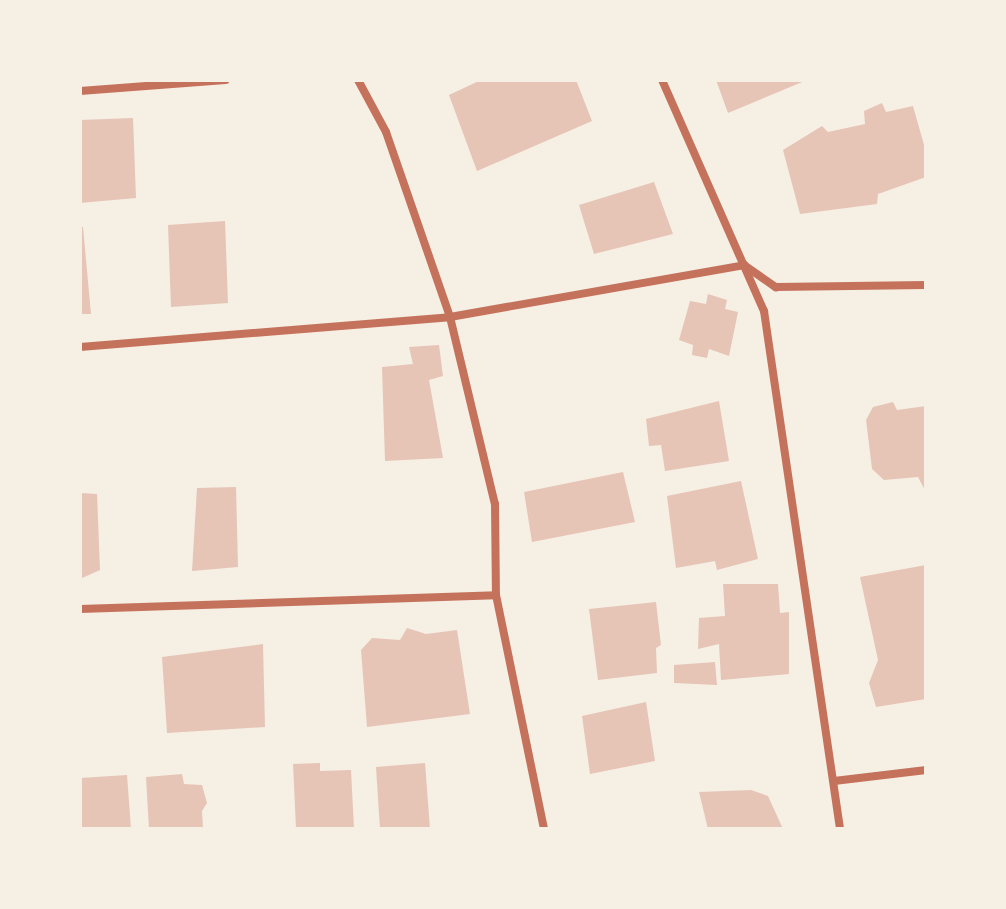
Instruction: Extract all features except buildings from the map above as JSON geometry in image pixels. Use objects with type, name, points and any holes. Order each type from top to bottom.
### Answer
[{"type":"street","points":[[80,91],[226,80]]},
{"type":"street","points":[[358,80],[386,132],[450,317],[495,504],[496,595],[544,829]]},
{"type":"street","points":[[662,80],[764,311],[840,829]]},
{"type":"street","points":[[80,347],[450,317],[744,265],[776,287],[926,285]]},
{"type":"street","points":[[80,609],[496,595]]},
{"type":"street","points":[[834,781],[926,770]]}]
